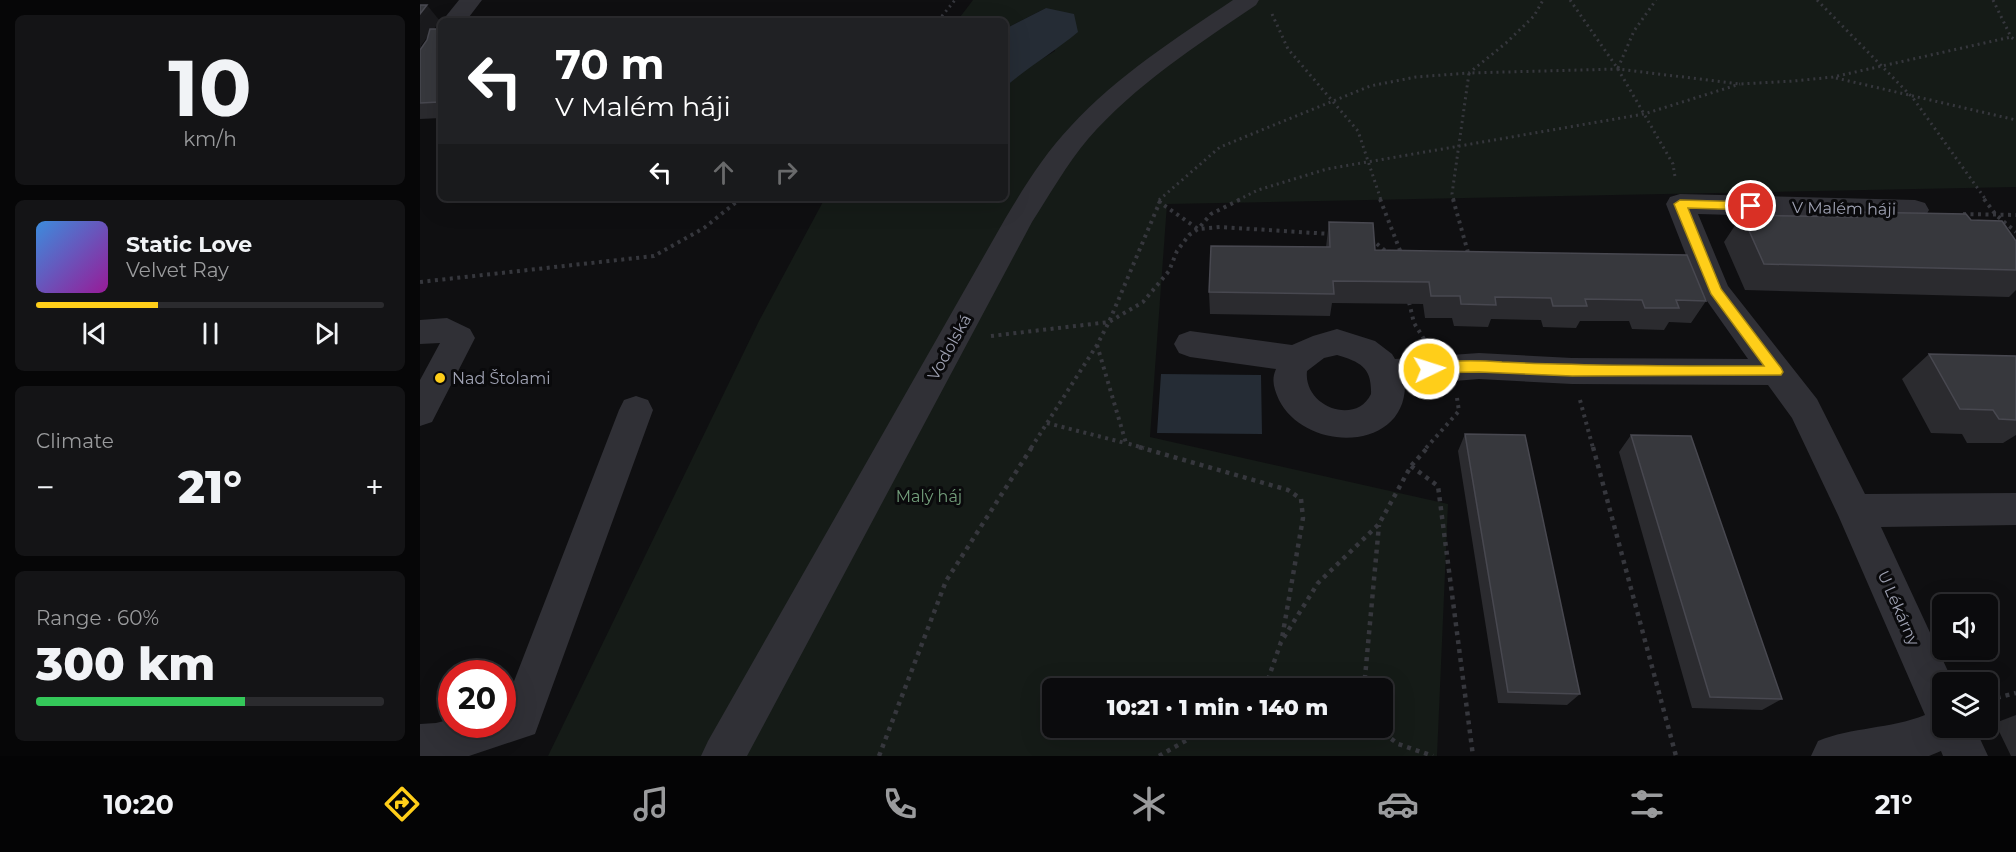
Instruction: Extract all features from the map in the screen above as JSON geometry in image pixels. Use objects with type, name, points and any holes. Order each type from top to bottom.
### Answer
[{"type":"street","points":[[456,18],[471,0]]},
{"type":"street","name":"Vodolská","points":[[723,756],[1019,219],[1054,165],[1081,131],[1139,79],[1192,37],[1258,5]]},
{"type":"street","points":[[1680,204],[1715,291],[1805,409],[1856,511],[2016,509]]},
{"type":"street","name":"V Malém háji","points":[[1680,204],[1915,210]]},
{"type":"street","points":[[420,332],[447,330],[459,338],[420,412]]},
{"type":"street","points":[[1337,342],[1368,351],[1380,361],[1388,373],[1390,387],[1388,400],[1379,411],[1366,420],[1351,424],[1334,423],[1318,418],[1304,409],[1294,398],[1290,378],[1297,359],[1308,350],[1322,344],[1337,342]]},
{"type":"street","points":[[1190,344],[1297,359]]},
{"type":"street","points":[[1388,373],[1450,367],[1572,371],[1776,372]]},
{"type":"street","points":[[516,720],[520,719],[636,410]]},
{"type":"street","name":"U Lékárny","points":[[1856,511],[1932,683]]},
{"type":"street","points":[[1833,756],[1911,742],[1932,733]]},
{"type":"street","points":[[420,746],[436,745],[458,738]]},
{"type":"street","points":[[1957,738],[1965,756]]},
{"type":"path","points":[[940,18],[955,0]]},
{"type":"path","points":[[1460,260],[1470,260],[1452,194],[1469,73],[1506,43],[1534,16],[1543,0]]},
{"type":"path","points":[[1570,0],[1618,69],[1673,164],[1680,204]]},
{"type":"path","points":[[1618,69],[1634,30],[1656,0]]},
{"type":"path","points":[[1817,0],[1883,65],[1912,98],[1996,215],[2016,232]]},
{"type":"path","points":[[1994,0],[2011,37],[2016,41]]},
{"type":"path","points":[[1258,5],[1276,19],[1281,38],[1288,49],[1358,131],[1386,217],[1404,260]]},
{"type":"path","points":[[879,756],[946,581],[1097,345],[1109,322],[1158,201],[1220,147],[1370,86],[1416,77],[1469,73],[1618,69],[1740,84],[1833,77],[2011,37]]},
{"type":"path","points":[[1833,77],[1912,98],[1965,107],[2016,120]]},
{"type":"path","points":[[952,340],[1109,322],[1143,302],[1169,271],[1177,251],[1189,235],[1198,229],[1211,214],[1258,190],[1327,169],[1367,161],[1644,114],[1740,84]]},
{"type":"path","points":[[420,282],[654,256],[704,228],[737,201]]},
{"type":"path","points":[[1158,201],[1198,229],[1220,227],[1334,234]]},
{"type":"path","points":[[1966,214],[2016,216]]},
{"type":"path","points":[[1364,237],[1372,240],[1393,257]]},
{"type":"path","points":[[1281,642],[1318,583],[1379,524],[1411,466],[1460,411],[1450,367],[1426,342],[1414,323],[1407,293]]},
{"type":"path","points":[[1097,345],[1126,443]]},
{"type":"path","points":[[1572,371],[1676,756]]},
{"type":"path","points":[[1047,423],[1126,443],[1287,490],[1301,499],[1303,519],[1281,642],[1268,678]]},
{"type":"path","points":[[1411,466],[1438,486],[1473,756]]},
{"type":"path","points":[[1365,678],[1379,524]]},
{"type":"path","points":[[1998,698],[2016,693]]},
{"type":"path","points":[[1159,756],[1190,738]]},
{"type":"path","points":[[1390,738],[1398,744],[1433,756]]},
{"type":"green space","name":"Malý háj","points":[[973,0],[2016,0],[2016,187],[1167,204],[1150,437],[1448,504],[1437,756],[548,756],[759,321],[823,201],[1008,201],[1008,84],[1025,69],[1055,51],[1046,8],[1008,27],[1008,18],[959,18]]},
{"type":"shaded area","points":[[1046,8],[1074,14],[1078,32],[1008,85],[1008,27]]},
{"type":"shaded area","points":[[1161,374],[1261,375],[1262,434],[1157,433]]},
{"type":"building","points":[[420,5],[427,5],[420,14]]},
{"type":"building","points":[[430,29],[438,29],[438,102],[420,103],[420,50],[427,40]]},
{"type":"building","points":[[1854,212],[1966,214],[1971,220],[2002,221],[2016,241],[2016,270],[1764,264],[1742,215],[1857,217]]},
{"type":"building","points":[[1329,222],[1373,223],[1375,250],[1687,255],[1706,301],[1676,300],[1679,308],[1645,308],[1642,300],[1585,299],[1587,306],[1553,306],[1551,298],[1495,297],[1496,305],[1461,304],[1460,296],[1431,296],[1429,282],[1333,281],[1334,294],[1209,292],[1211,246],[1330,247]]},
{"type":"building","points":[[1929,354],[2016,356],[2016,420],[1999,419],[1993,410],[1960,409]]},
{"type":"building","points":[[1465,434],[1525,435],[1580,694],[1508,692]]},
{"type":"building","points":[[1631,435],[1691,436],[1782,699],[1710,697]]},
{"type":"place","name":"Nad Štolami","points":[[440,378]]},
{"type":"route","points":[[1429,369],[1479,366],[1572,371],[1776,372],[1715,291],[1680,204],[1751,206]]}]
